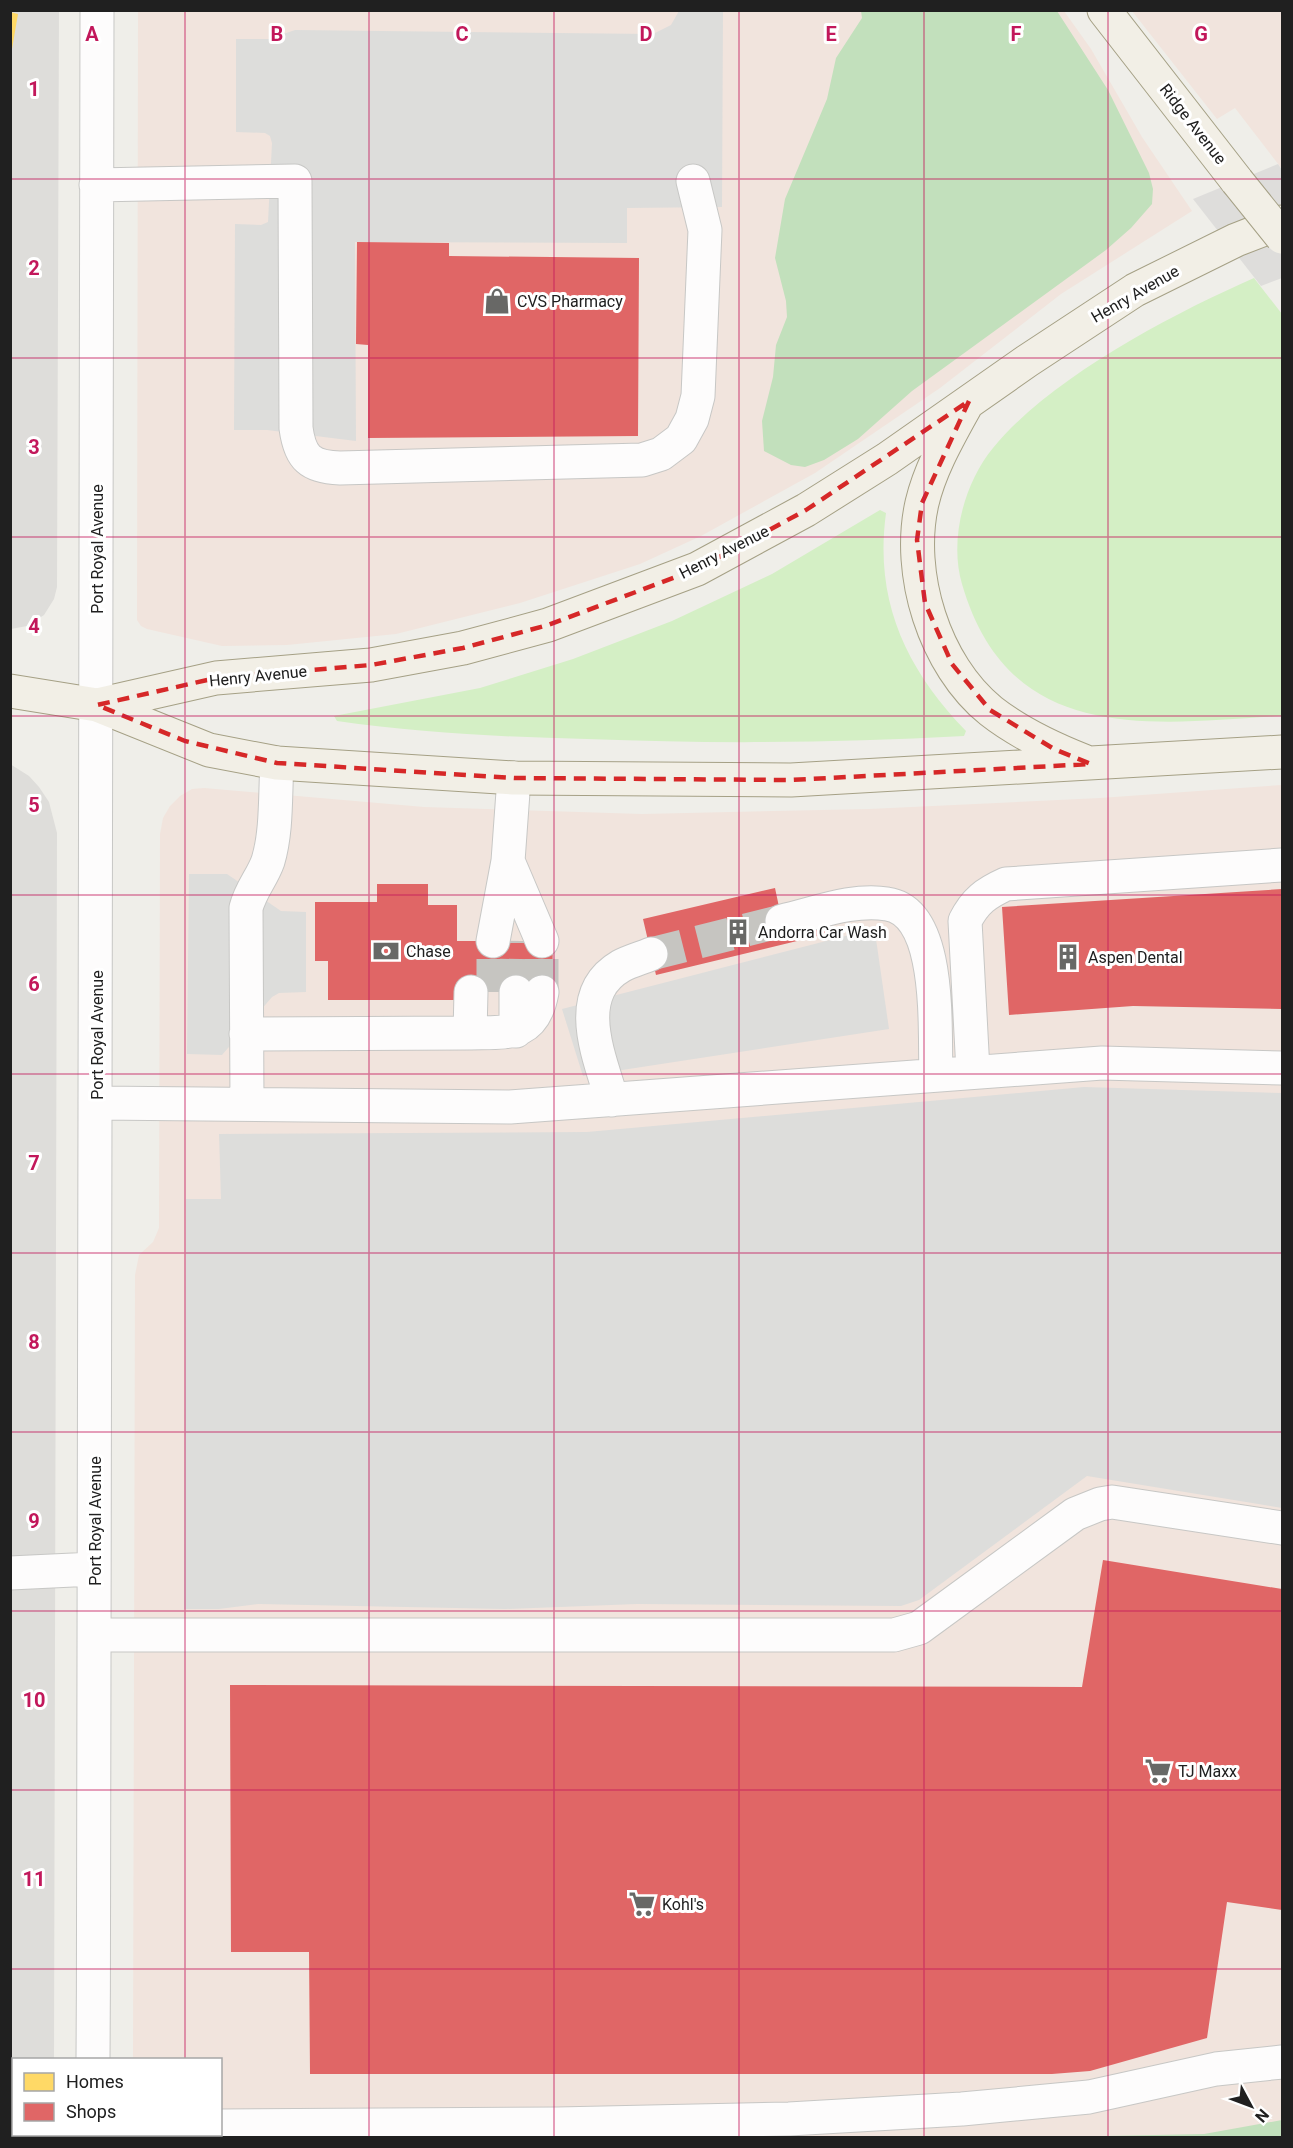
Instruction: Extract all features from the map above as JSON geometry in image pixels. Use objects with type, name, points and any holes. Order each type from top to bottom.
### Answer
[{"type":"main road","name":"Ridge Avenue","points":[[1104,10],[1282,237]]},
{"type":"main road","name":"Henry Avenue","points":[[97,705],[216,678],[371,665],[463,648],[548,625],[697,569],[806,510],[887,459],[969,400],[1135,290],[1236,240],[1282,222]]},
{"type":"main road","points":[[969,400],[935,467],[922,503],[917,540],[918,575],[925,603],[937,637],[952,664],[969,689],[990,710],[1013,727],[1054,749],[1091,764]]},
{"type":"main road","name":"Henry Avenue","points":[[10,691],[97,705],[209,750],[277,763],[514,778],[791,780],[1282,752]]},
{"type":"street","name":"Port Royal Avenue","points":[[93,2058],[96,1635],[94,1319],[97,1103],[97,10]]},
{"type":"street","points":[[96,185],[295,181],[298,445],[307,459],[322,467],[340,468],[642,460],[661,454],[681,439],[692,418],[698,396],[702,344],[705,230],[693,181]]},
{"type":"street","points":[[247,1103],[246,908],[251,890],[267,864],[272,844],[277,763]]},
{"type":"street","points":[[508,861],[506,941],[508,861],[514,778]]},
{"type":"street","points":[[973,1071],[965,921],[974,904],[988,892],[1006,884],[1282,865]]},
{"type":"street","points":[[782,921],[868,903],[888,904],[903,910],[917,924],[931,968],[936,1073]]},
{"type":"street","points":[[612,1100],[597,1046],[592,1017],[594,996],[603,981],[621,966],[651,954]]},
{"type":"street","points":[[246,1034],[492,1032],[534,1020],[505,992],[492,1032]]},
{"type":"street","points":[[97,1103],[510,1107],[936,1073],[1102,1063],[1282,1068]]},
{"type":"street","points":[[96,1635],[894,1635],[919,1628],[1075,1514],[1100,1504],[1112,1502],[1282,1528]]},
{"type":"street","points":[[10,1573],[94,1569]]},
{"type":"street","points":[[222,2126],[777,2120],[962,2109],[1089,2097],[1216,2069],[1282,2062]]},
{"type":"highlighted area","points":[[969,401],[922,503],[917,540],[925,603],[952,664],[990,710],[1054,749],[1091,764],[791,780],[514,778],[277,763],[185,741],[97,705],[216,678],[371,665],[463,648],[548,625],[697,569],[806,510]]},
{"type":"shaded area","points":[[10,11],[59,11],[57,587],[54,599],[44,615],[27,626],[11,629]]},
{"type":"shaded area","points":[[138,11],[1064,11],[1091,49],[1142,137],[1192,211],[1061,294],[940,388],[815,473],[701,536],[640,564],[520,603],[396,634],[287,645],[222,646],[147,629],[137,620]]},
{"type":"shaded area","points":[[679,11],[723,11],[722,207],[627,208],[627,243],[355,242],[356,441],[267,430],[234,430],[235,224],[261,225],[268,222],[272,143],[270,136],[265,133],[236,132],[236,39],[269,39],[295,30],[653,34],[671,25]]},
{"type":"shaded area","points":[[1132,11],[1282,11],[1282,169],[1235,108],[1217,119]]},
{"type":"shaded area","points":[[10,764],[29,776],[39,787],[49,802],[57,833],[54,2058],[12,2058],[12,2136],[54,2136],[54,2138],[10,2137]]},
{"type":"shaded area","points":[[1282,785],[1282,2137],[132,2138],[132,2136],[222,2136],[222,2058],[133,2058],[135,1275],[139,1255],[153,1242],[159,1228],[160,834],[163,818],[170,806],[192,789],[204,788],[424,807],[642,814],[869,809],[1100,798]]},
{"type":"shaded area","points":[[189,874],[227,874],[281,911],[306,912],[306,992],[279,993],[272,997],[222,1055],[187,1054]]},
{"type":"shaded area","points":[[861,932],[876,939],[889,1029],[583,1076],[562,1009]]},
{"type":"shaded area","points":[[1084,1087],[1282,1093],[1282,1508],[1087,1476],[919,1600],[901,1606],[637,1604],[505,1609],[258,1604],[219,1609],[184,1609],[186,1199],[221,1199],[219,1134],[587,1132]]},
{"type":"green space","points":[[861,11],[1057,11],[1108,90],[1149,173],[1153,189],[1152,204],[1131,228],[1106,250],[912,391],[858,439],[824,460],[805,467],[791,465],[764,451],[762,421],[773,377],[776,345],[787,317],[786,301],[775,258],[785,199],[827,99],[836,58],[862,18]]},
{"type":"green space","points":[[1254,278],[1282,314],[1282,716],[1182,722],[1135,720],[1090,714],[1049,699],[1013,674],[984,637],[962,584],[958,567],[958,531],[974,478],[993,448],[1017,422],[1079,373],[1150,329]]},
{"type":"green space","points":[[880,510],[886,513],[885,575],[890,604],[899,632],[911,658],[927,683],[966,731],[964,736],[776,742],[681,742],[462,734],[337,721],[334,716],[480,688],[573,659],[672,621],[772,574]]},
{"type":"green space","points":[[1282,2120],[1282,2137],[1055,2137],[1204,2134]]},
{"type":"pier","points":[[1278,164],[1282,170],[1282,278],[1261,286],[1193,199]]},
{"type":"building: Homes","points":[[10,12],[18,14],[12,49],[10,48]]},
{"type":"building: Shops","name":"CVS Pharmacy","points":[[357,242],[449,243],[449,256],[639,258],[638,436],[368,438],[368,345],[356,344]]},
{"type":"building: Shops","name":"Chase","points":[[377,884],[428,884],[428,905],[457,905],[457,941],[553,941],[552,992],[457,992],[456,1000],[328,1000],[328,961],[315,961],[315,902],[377,902]]},
{"type":"building: Shops","name":"Andorra Car Wash","points":[[775,888],[782,921],[828,920],[830,933],[656,975],[643,919]]},
{"type":"building: Shops","points":[[1282,889],[1282,1009],[1133,1006],[1009,1015],[1002,907]]},
{"type":"building: Shops","name":"Kohl's","points":[[1103,1560],[1282,1589],[1282,1910],[1227,1902],[1207,2038],[1090,2071],[1052,2074],[310,2074],[309,1952],[231,1952],[230,1685],[1082,1687]]},
{"type":"tunnel","points":[[651,954],[782,921]]},
{"type":"tunnel","points":[[493,941],[493,992]]},
{"type":"tunnel","points":[[516,992],[517,941]]},
{"type":"tunnel","points":[[542,941],[542,992]]},
{"type":"place","name":"CVS Pharmacy","points":[[497,301]]},
{"type":"place","name":"Andorra Car Wash","points":[[738,932]]},
{"type":"place","name":"Chase","points":[[386,951]]},
{"type":"place","name":"Aspen Dental","points":[[1068,957]]},
{"type":"place","name":"TJ Maxx","points":[[1158,1771]]},
{"type":"place","name":"Kohl's","points":[[642,1904]]}]
